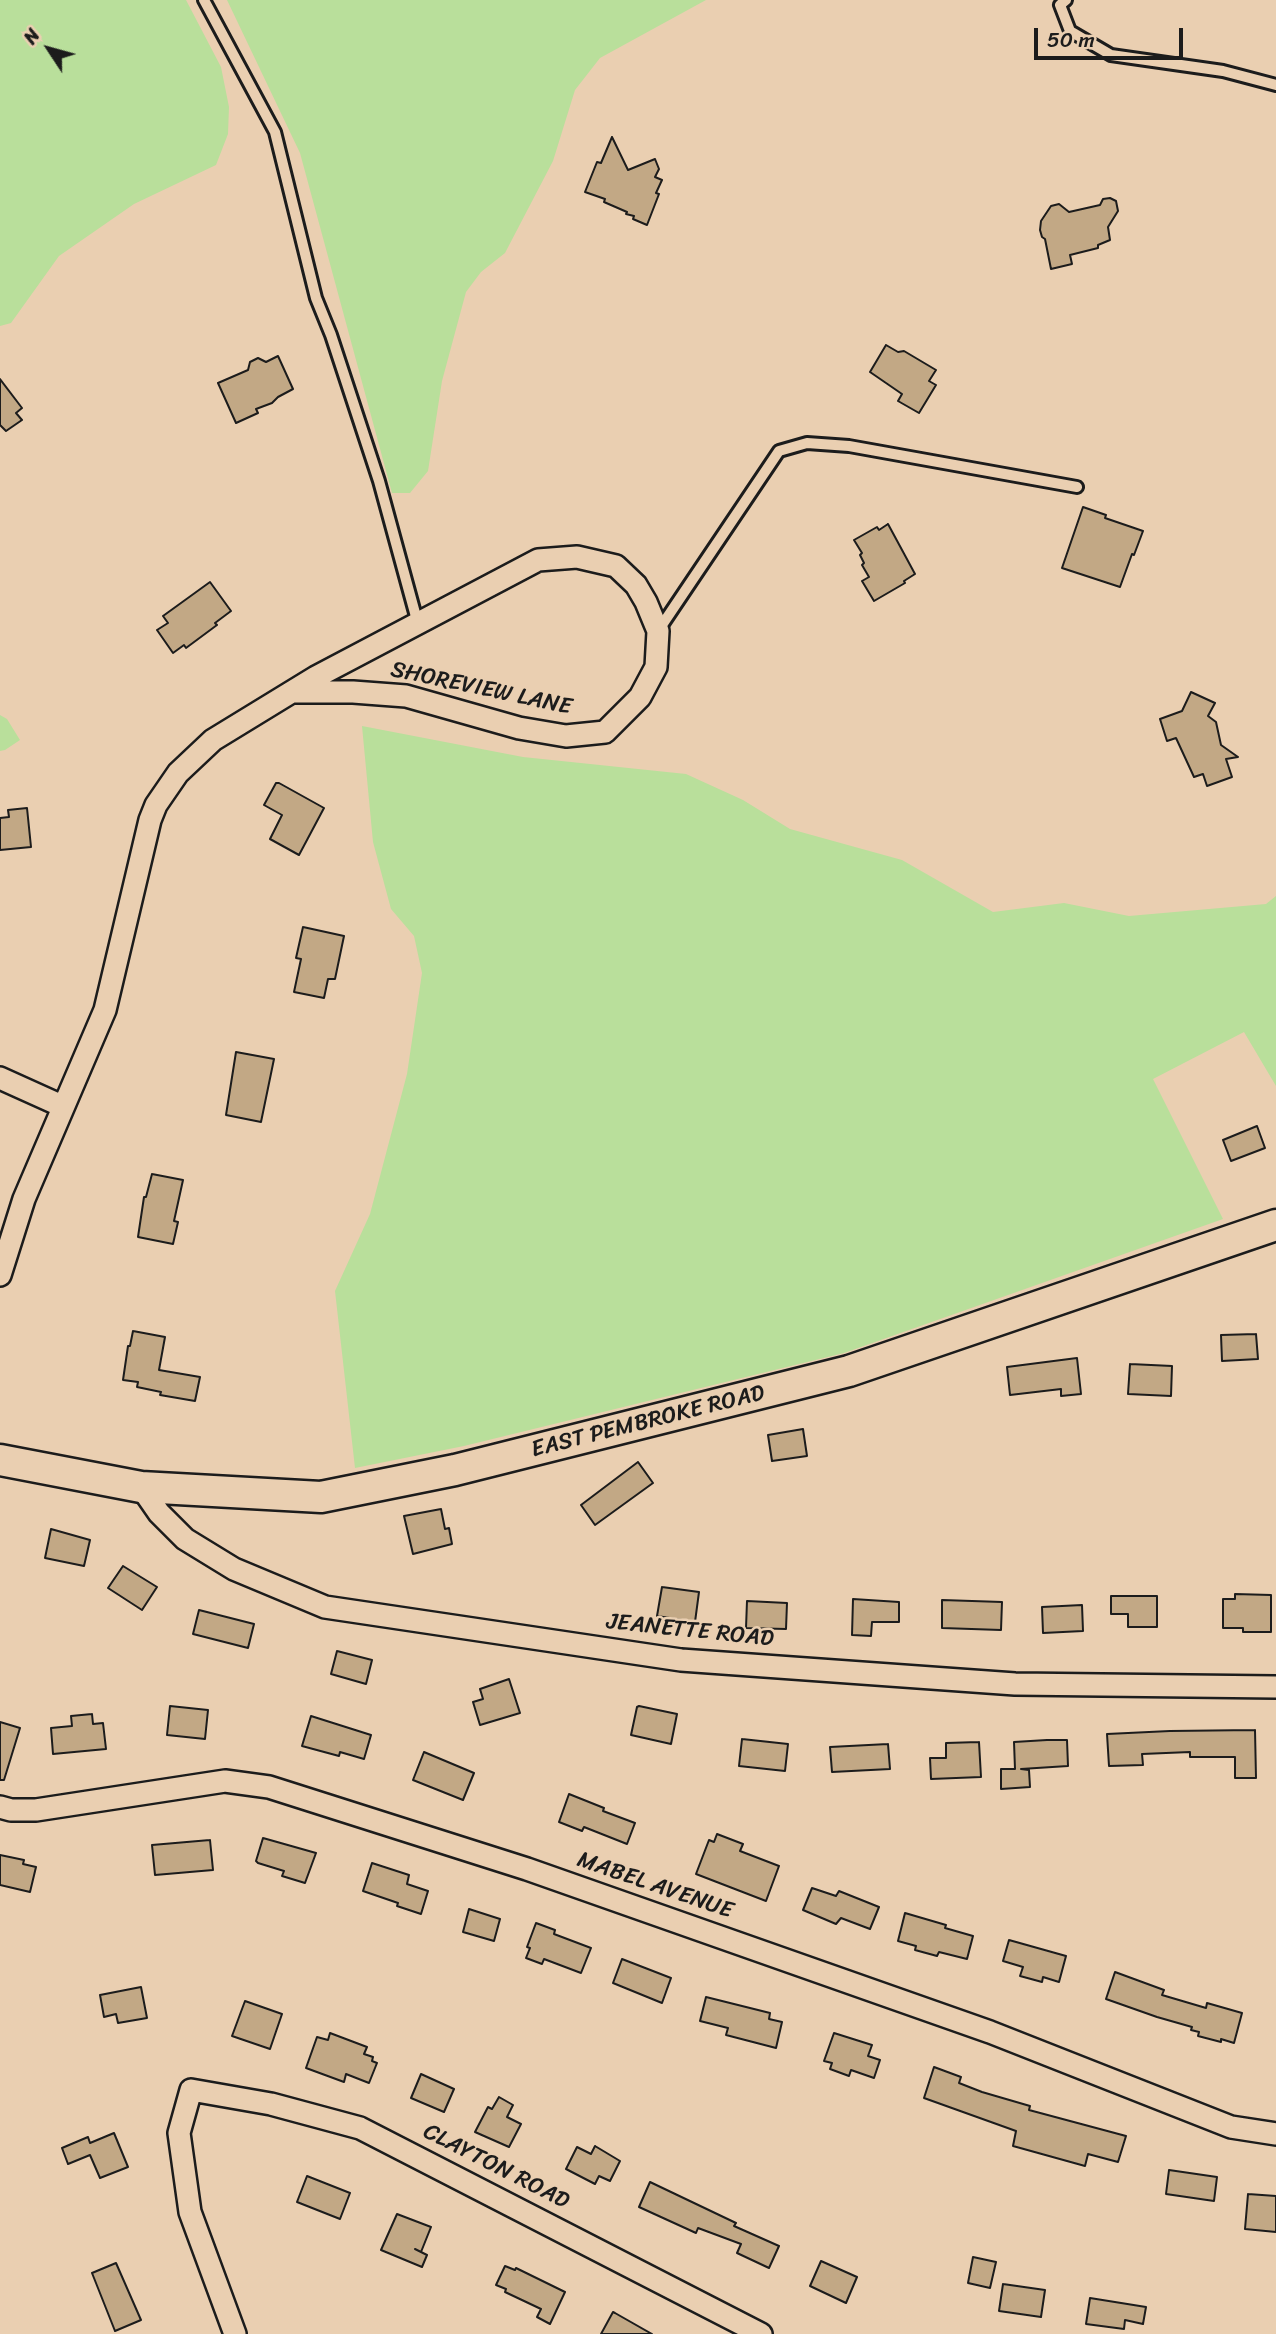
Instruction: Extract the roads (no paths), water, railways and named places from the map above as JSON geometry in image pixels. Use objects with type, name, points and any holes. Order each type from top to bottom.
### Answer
[{"type":"street","name":"SHOREVIEW LANE","points":[[0,1275],[24,1199],[105,1010],[150,820],[156,805],[178,773],[213,740],[316,677],[538,560],[577,556],[617,566],[636,585],[658,631],[656,667],[640,697],[605,732],[566,736],[519,728],[406,696],[353,692],[292,692]]},
{"type":"street","points":[[0,1078],[62,1106]]},
{"type":"street","name":"EAST PEMBROKE ROAD","points":[[0,1460],[141,1487],[321,1497],[455,1471],[849,1371],[1276,1225]]},
{"type":"street","name":"JEANETTE ROAD","points":[[141,1487],[159,1513],[185,1539],[234,1569],[326,1607],[681,1660],[1015,1684],[1276,1687]]},
{"type":"street","name":"MABEL AVENUE","points":[[0,1807],[36,1810],[225,1781],[269,1787],[527,1869],[952,2018],[1231,2127],[1276,2134]]},
{"type":"street","name":"CLAYTON ROAD","points":[[235,2334],[190,2213],[179,2133],[191,2090],[271,2104],[360,2127],[761,2334]]},
{"type":"lane","points":[[204,0],[275,132],[316,298],[331,335],[372,461],[418,624]]},
{"type":"lane","points":[[1066,0],[1060,5],[1070,31],[1111,55],[1223,71],[1276,85]]},
{"type":"lane","points":[[658,631],[779,451],[807,443],[849,446],[1077,487]]}]
